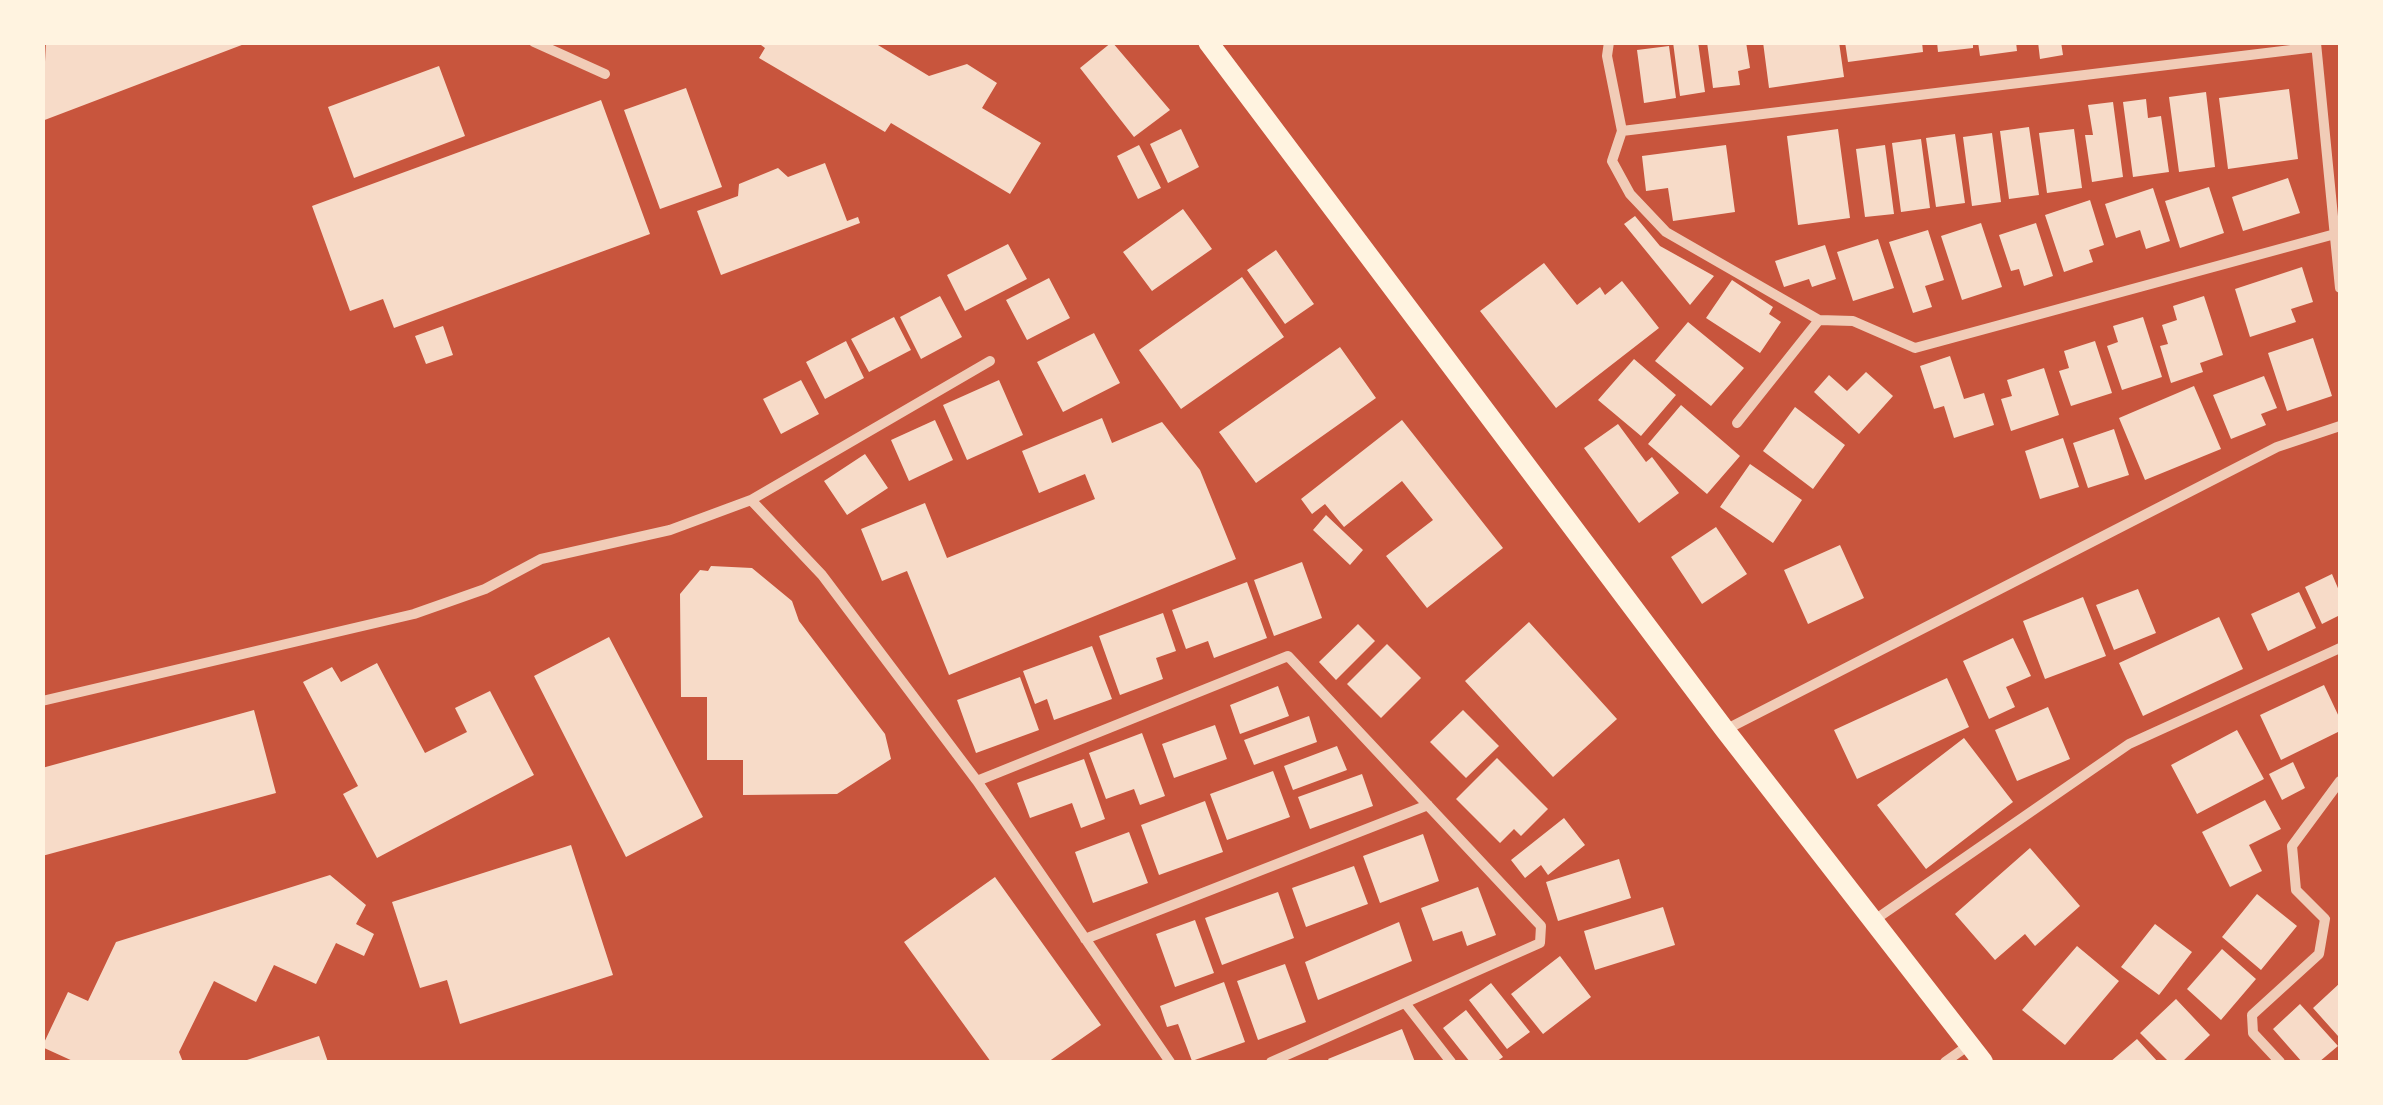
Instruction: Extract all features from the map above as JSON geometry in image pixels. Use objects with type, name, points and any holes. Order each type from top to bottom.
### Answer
[{"type":"main road","points":[[1208,42],[1725,730],[1983,1062]]},
{"type":"street","points":[[534,42],[605,74]]},
{"type":"street","points":[[1609,42],[1607,56],[1622,131],[1612,161],[1630,194],[1666,232],[1819,320],[1853,321],[1914,348],[2335,234]]},
{"type":"street","points":[[1622,131],[2316,45],[2340,288]]},
{"type":"street","points":[[1737,423],[1819,320]]},
{"type":"street","points":[[42,701],[414,614],[485,589],[541,559],[670,530],[751,500],[990,361]]},
{"type":"street","points":[[1725,730],[2277,446],[2340,426]]},
{"type":"street","points":[[751,500],[822,575],[977,781],[1170,1062]]},
{"type":"street","points":[[1873,921],[2128,744],[2340,648]]},
{"type":"street","points":[[977,781],[1288,656],[1541,926],[1540,943],[1271,1062]]},
{"type":"street","points":[[2280,1062],[2254,1033],[2252,1014],[2320,954],[2325,919],[2296,890],[2292,846],[2340,781]]},
{"type":"street","points":[[1085,938],[1428,805]]},
{"type":"street","points":[[1405,1003],[1451,1062]]},
{"type":"street","points":[[1945,1062],[1970,1045]]},
{"type":"building","points":[[46,42],[246,42],[247,43],[42,121]]},
{"type":"building","points":[[757,42],[873,42],[929,76],[967,64],[997,83],[982,108],[1041,143],[1010,194],[891,123],[885,132],[759,58],[765,48]]},
{"type":"building","points":[[1112,42],[1170,110],[1134,137],[1080,68]]},
{"type":"building","points":[[1673,42],[1698,42],[1705,92],[1680,96]]},
{"type":"building","points":[[1707,42],[1746,42],[1750,68],[1738,71],[1740,85],[1713,88]]},
{"type":"building","points":[[1763,42],[1839,42],[1844,77],[1769,88]]},
{"type":"building","points":[[1845,42],[1922,42],[1923,52],[1848,62]]},
{"type":"building","points":[[1937,42],[1973,42],[1973,48],[1938,52]]},
{"type":"building","points":[[1978,42],[2016,42],[2017,51],[1980,56]]},
{"type":"building","points":[[2038,42],[2061,42],[2063,55],[2040,59]]},
{"type":"building","points":[[1669,46],[1676,98],[1644,103],[1637,50]]},
{"type":"building","points":[[439,66],[465,136],[354,178],[328,107]]},
{"type":"building","points":[[686,88],[722,187],[660,209],[624,110]]},
{"type":"building","points":[[2289,89],[2298,159],[2228,169],[2219,98]]},
{"type":"building","points":[[2206,92],[2215,167],[2179,172],[2169,97]]},
{"type":"building","points":[[2146,99],[2148,118],[2161,116],[2169,172],[2133,177],[2123,102]]},
{"type":"building","points":[[601,100],[650,234],[394,328],[383,299],[350,311],[312,206]]},
{"type":"building","points":[[2113,102],[2123,177],[2092,182],[2085,135],[2093,135],[2088,105]]},
{"type":"building","points":[[2029,127],[2039,195],[2009,199],[2000,131]]},
{"type":"building","points":[[1181,129],[1199,167],[1168,183],[1150,144]]},
{"type":"building","points":[[1838,129],[1850,218],[1798,225],[1787,136]]},
{"type":"building","points":[[2074,129],[2082,188],[2047,193],[2039,133]]},
{"type":"building","points":[[1992,133],[2001,202],[1972,206],[1963,137]]},
{"type":"building","points":[[1955,134],[1965,203],[1936,207],[1926,138]]},
{"type":"building","points":[[1921,139],[1930,208],[1901,212],[1892,143]]},
{"type":"building","points":[[1139,145],[1161,188],[1138,199],[1117,156]]},
{"type":"building","points":[[1726,145],[1735,212],[1673,221],[1668,188],[1646,191],[1642,156]]},
{"type":"building","points":[[1885,145],[1894,214],[1865,217],[1856,149]]},
{"type":"building","points":[[825,163],[847,221],[858,217],[860,223],[721,275],[697,211],[738,196],[739,184],[778,168],[788,177]]},
{"type":"building","points":[[2288,178],[2300,213],[2243,231],[2232,197]]},
{"type":"building","points":[[2209,187],[2224,233],[2180,248],[2165,201]]},
{"type":"building","points":[[2153,188],[2170,241],[2146,249],[2140,230],[2116,238],[2105,204]]},
{"type":"building","points":[[2090,200],[2104,245],[2089,250],[2093,262],[2064,272],[2045,215]]},
{"type":"building","points":[[1183,209],[1212,249],[1152,291],[1123,252]]},
{"type":"building","points":[[1635,216],[1660,246],[1714,276],[1690,305],[1624,224]]},
{"type":"building","points":[[1981,223],[2002,287],[1962,300],[1941,236]]},
{"type":"building","points":[[2036,223],[2053,276],[2024,286],[2019,269],[2011,271],[1999,235]]},
{"type":"building","points":[[1928,230],[1944,280],[1925,286],[1932,307],[1913,313],[1889,242]]},
{"type":"building","points":[[1878,239],[1894,288],[1853,301],[1837,252]]},
{"type":"building","points":[[1008,244],[1027,279],[965,311],[947,275]]},
{"type":"building","points":[[1825,245],[1836,279],[1812,287],[1809,279],[1784,287],[1775,261]]},
{"type":"building","points":[[1276,250],[1314,304],[1285,324],[1247,270]]},
{"type":"building","points":[[1544,263],[1577,305],[1600,287],[1605,295],[1622,281],[1659,328],[1556,408],[1480,311]]},
{"type":"building","points":[[2302,267],[2313,302],[2291,309],[2296,322],[2250,337],[2235,289]]},
{"type":"building","points":[[1242,277],[1284,337],[1181,409],[1139,350]]},
{"type":"building","points":[[1049,278],[1070,318],[1027,340],[1006,300]]},
{"type":"building","points":[[1732,280],[1773,307],[1769,314],[1781,322],[1760,353],[1706,318]]},
{"type":"building","points":[[940,296],[962,337],[921,359],[900,317]]},
{"type":"building","points":[[2204,296],[2223,355],[2200,363],[2203,372],[2171,383],[2160,346],[2168,344],[2162,325],[2177,320],[2173,306]]},
{"type":"building","points":[[894,317],[911,350],[869,372],[851,339]]},
{"type":"building","points":[[2143,317],[2162,377],[2122,390],[2107,346],[2118,342],[2113,326]]},
{"type":"building","points":[[1688,322],[1744,368],[1711,406],[1655,361]]},
{"type":"building","points":[[443,326],[453,355],[426,364],[415,336]]},
{"type":"building","points":[[1094,333],[1120,383],[1063,412],[1037,362]]},
{"type":"building","points":[[2313,338],[2332,396],[2287,411],[2268,353]]},
{"type":"building","points":[[846,341],[864,378],[825,399],[806,362]]},
{"type":"building","points":[[2095,341],[2112,393],[2071,406],[2059,371],[2069,368],[2064,351]]},
{"type":"building","points":[[1340,347],[1376,398],[1256,483],[1219,432]]},
{"type":"building","points":[[1950,356],[1964,399],[1984,393],[1994,425],[1954,438],[1944,406],[1934,409],[1920,366]]},
{"type":"building","points":[[1634,359],[1676,395],[1641,436],[1598,400]]},
{"type":"building","points":[[2044,368],[2059,415],[2011,431],[2001,399],[2012,396],[2007,380]]},
{"type":"building","points":[[1866,372],[1893,396],[1859,434],[1814,392],[1829,375],[1847,391]]},
{"type":"building","points":[[2264,376],[2277,408],[2261,414],[2266,425],[2231,439],[2213,395]]},
{"type":"building","points":[[801,380],[819,414],[781,434],[763,399]]},
{"type":"building","points":[[999,380],[1023,435],[967,460],[943,405]]},
{"type":"building","points":[[2194,386],[2221,449],[2145,480],[2119,418]]},
{"type":"building","points":[[1681,405],[1740,456],[1707,494],[1648,444]]},
{"type":"building","points":[[1795,407],[1845,445],[1813,489],[1763,451]]},
{"type":"building","points":[[1102,418],[1112,443],[1162,422],[1200,470],[1236,559],[949,675],[907,571],[882,581],[861,529],[925,503],[947,558],[1095,499],[1085,474],[1039,493],[1022,451]]},
{"type":"building","points":[[935,420],[953,460],[909,481],[891,440]]},
{"type":"building","points":[[1402,420],[1503,548],[1427,608],[1386,556],[1433,520],[1402,481],[1344,527],[1325,504],[1312,514],[1301,499]]},
{"type":"building","points":[[1618,424],[1646,462],[1652,457],[1679,493],[1639,523],[1584,448]]},
{"type":"building","points":[[2114,429],[2129,475],[2088,488],[2073,443]]},
{"type":"building","points":[[2063,438],[2079,487],[2040,499],[2025,451]]},
{"type":"building","points":[[865,454],[888,488],[847,515],[824,481]]},
{"type":"building","points":[[1750,464],[1802,500],[1773,543],[1720,507]]},
{"type":"building","points":[[1326,515],[1363,550],[1350,565],[1313,530]]},
{"type":"building","points":[[1716,527],[1747,574],[1702,604],[1671,557]]},
{"type":"building","points":[[1840,545],[1864,598],[1808,624],[1784,570]]},
{"type":"building","points":[[1302,562],[1322,618],[1274,636],[1254,580]]},
{"type":"building","points":[[711,566],[752,568],[792,601],[799,621],[885,734],[891,759],[837,794],[743,795],[743,760],[707,760],[707,697],[681,697],[680,594],[700,570],[708,571]]},
{"type":"building","points":[[2332,574],[2340,593],[2340,615],[2322,624],[2305,587]]},
{"type":"building","points":[[1247,582],[1267,638],[1214,658],[1208,641],[1186,649],[1172,610]]},
{"type":"building","points":[[2138,589],[2156,633],[2114,650],[2096,605]]},
{"type":"building","points":[[2299,592],[2316,628],[2268,651],[2251,614]]},
{"type":"building","points":[[2083,597],[2106,656],[2045,679],[2023,621]]},
{"type":"building","points":[[1163,613],[1176,651],[1156,658],[1163,679],[1120,695],[1099,636]]},
{"type":"building","points":[[2219,617],[2243,669],[2143,716],[2119,663]]},
{"type":"building","points":[[1529,622],[1617,719],[1553,777],[1465,681]]},
{"type":"building","points":[[1358,624],[1375,641],[1336,680],[1319,662]]},
{"type":"building","points":[[609,637],[703,817],[626,857],[534,676]]},
{"type":"building","points":[[2013,638],[2031,676],[2006,687],[2015,707],[1989,719],[1963,661]]},
{"type":"building","points":[[1387,644],[1421,678],[1381,718],[1347,684]]},
{"type":"building","points":[[1092,646],[1112,699],[1054,720],[1047,699],[1035,704],[1023,671]]},
{"type":"building","points":[[377,663],[425,753],[467,732],[455,708],[490,691],[534,775],[377,858],[343,794],[358,786],[303,682],[332,667],[341,682]]},
{"type":"building","points":[[1020,677],[1039,730],[976,753],[957,700]]},
{"type":"building","points":[[1947,678],[1969,727],[1857,779],[1834,730]]},
{"type":"building","points":[[2324,685],[2340,719],[2340,731],[2281,760],[2260,715]]},
{"type":"building","points":[[1278,686],[1289,716],[1240,734],[1230,705]]},
{"type":"building","points":[[2048,707],[2070,759],[2017,781],[1995,730]]},
{"type":"building","points":[[254,710],[276,793],[42,856],[42,768]]},
{"type":"building","points":[[1463,710],[1499,746],[1466,778],[1430,742]]},
{"type":"building","points":[[1309,716],[1317,742],[1254,765],[1244,740]]},
{"type":"building","points":[[1215,725],[1227,759],[1174,778],[1162,744]]},
{"type":"building","points":[[2237,730],[2264,779],[2197,814],[2171,765]]},
{"type":"building","points":[[1142,733],[1165,796],[1140,805],[1134,789],[1106,799],[1089,753]]},
{"type":"building","points":[[1964,738],[2013,802],[1926,869],[1877,805]]},
{"type":"building","points":[[1337,746],[1347,770],[1293,790],[1284,766]]},
{"type":"building","points":[[1497,758],[1548,809],[1521,836],[1514,829],[1500,843],[1456,799]]},
{"type":"building","points":[[1084,759],[1105,819],[1081,828],[1072,803],[1030,818],[1017,783]]},
{"type":"building","points":[[2293,762],[2305,788],[2282,800],[2269,774]]},
{"type":"building","points":[[1273,771],[1290,817],[1227,840],[1210,794]]},
{"type":"building","points":[[1362,774],[1373,806],[1310,829],[1298,797]]},
{"type":"building","points":[[2265,800],[2281,829],[2249,845],[2262,871],[2230,887],[2202,832]]},
{"type":"building","points":[[1205,801],[1223,852],[1159,875],[1141,825]]},
{"type":"building","points":[[1564,818],[1585,845],[1548,875],[1541,865],[1525,878],[1511,860]]},
{"type":"building","points":[[1129,832],[1148,883],[1093,903],[1075,852]]},
{"type":"building","points":[[1423,834],[1439,881],[1380,903],[1363,856]]},
{"type":"building","points":[[571,845],[613,975],[460,1024],[447,980],[420,988],[392,902]]},
{"type":"building","points":[[2030,848],[2080,906],[2035,946],[2025,934],[1995,960],[1955,914]]},
{"type":"building","points":[[1619,859],[1631,898],[1558,921],[1546,882]]},
{"type":"building","points":[[1354,866],[1368,904],[1306,927],[1292,888]]},
{"type":"building","points":[[330,875],[366,905],[356,924],[374,934],[364,956],[336,943],[316,984],[274,965],[256,1002],[214,981],[179,1052],[183,1062],[75,1062],[42,1047],[68,992],[88,1001],[116,942]]},
{"type":"building","points":[[995,877],[1101,1025],[1048,1062],[991,1062],[904,942]]},
{"type":"building","points":[[1478,887],[1496,935],[1467,946],[1462,931],[1433,941],[1421,908]]},
{"type":"building","points":[[1278,892],[1294,938],[1222,965],[1205,918]]},
{"type":"building","points":[[2257,894],[2297,926],[2261,970],[2222,937]]},
{"type":"building","points":[[1663,907],[1675,945],[1595,970],[1584,931]]},
{"type":"building","points":[[1195,920],[1214,973],[1175,987],[1156,934]]},
{"type":"building","points":[[1399,922],[1412,961],[1318,1000],[1305,962]]},
{"type":"building","points":[[2155,924],[2192,952],[2159,995],[2121,967]]},
{"type":"building","points":[[2077,946],[2119,981],[2065,1045],[2022,1010]]},
{"type":"building","points":[[2222,949],[2256,979],[2221,1020],[2187,989]]},
{"type":"building","points":[[1560,956],[1591,997],[1543,1034],[1511,994]]},
{"type":"building","points":[[1285,964],[1306,1022],[1258,1040],[1237,981]]},
{"type":"building","points":[[1224,982],[1245,1042],[1192,1061],[1178,1024],[1167,1027],[1160,1006]]},
{"type":"building","points":[[1491,983],[1530,1032],[1507,1049],[1469,1000]]},
{"type":"building","points":[[2340,983],[2340,1034],[2338,1036],[2313,1008]]},
{"type":"building","points":[[2176,999],[2210,1035],[2182,1062],[2169,1062],[2140,1033]]},
{"type":"building","points":[[2300,1004],[2338,1046],[2319,1062],[2302,1062],[2273,1029]]},
{"type":"building","points":[[1466,1010],[1503,1057],[1496,1062],[1470,1062],[1443,1028]]},
{"type":"building","points":[[1402,1029],[1415,1062],[1328,1059]]},
{"type":"building","points":[[319,1036],[328,1062],[241,1062]]},
{"type":"building","points":[[2137,1039],[2158,1062],[2110,1062]]}]
